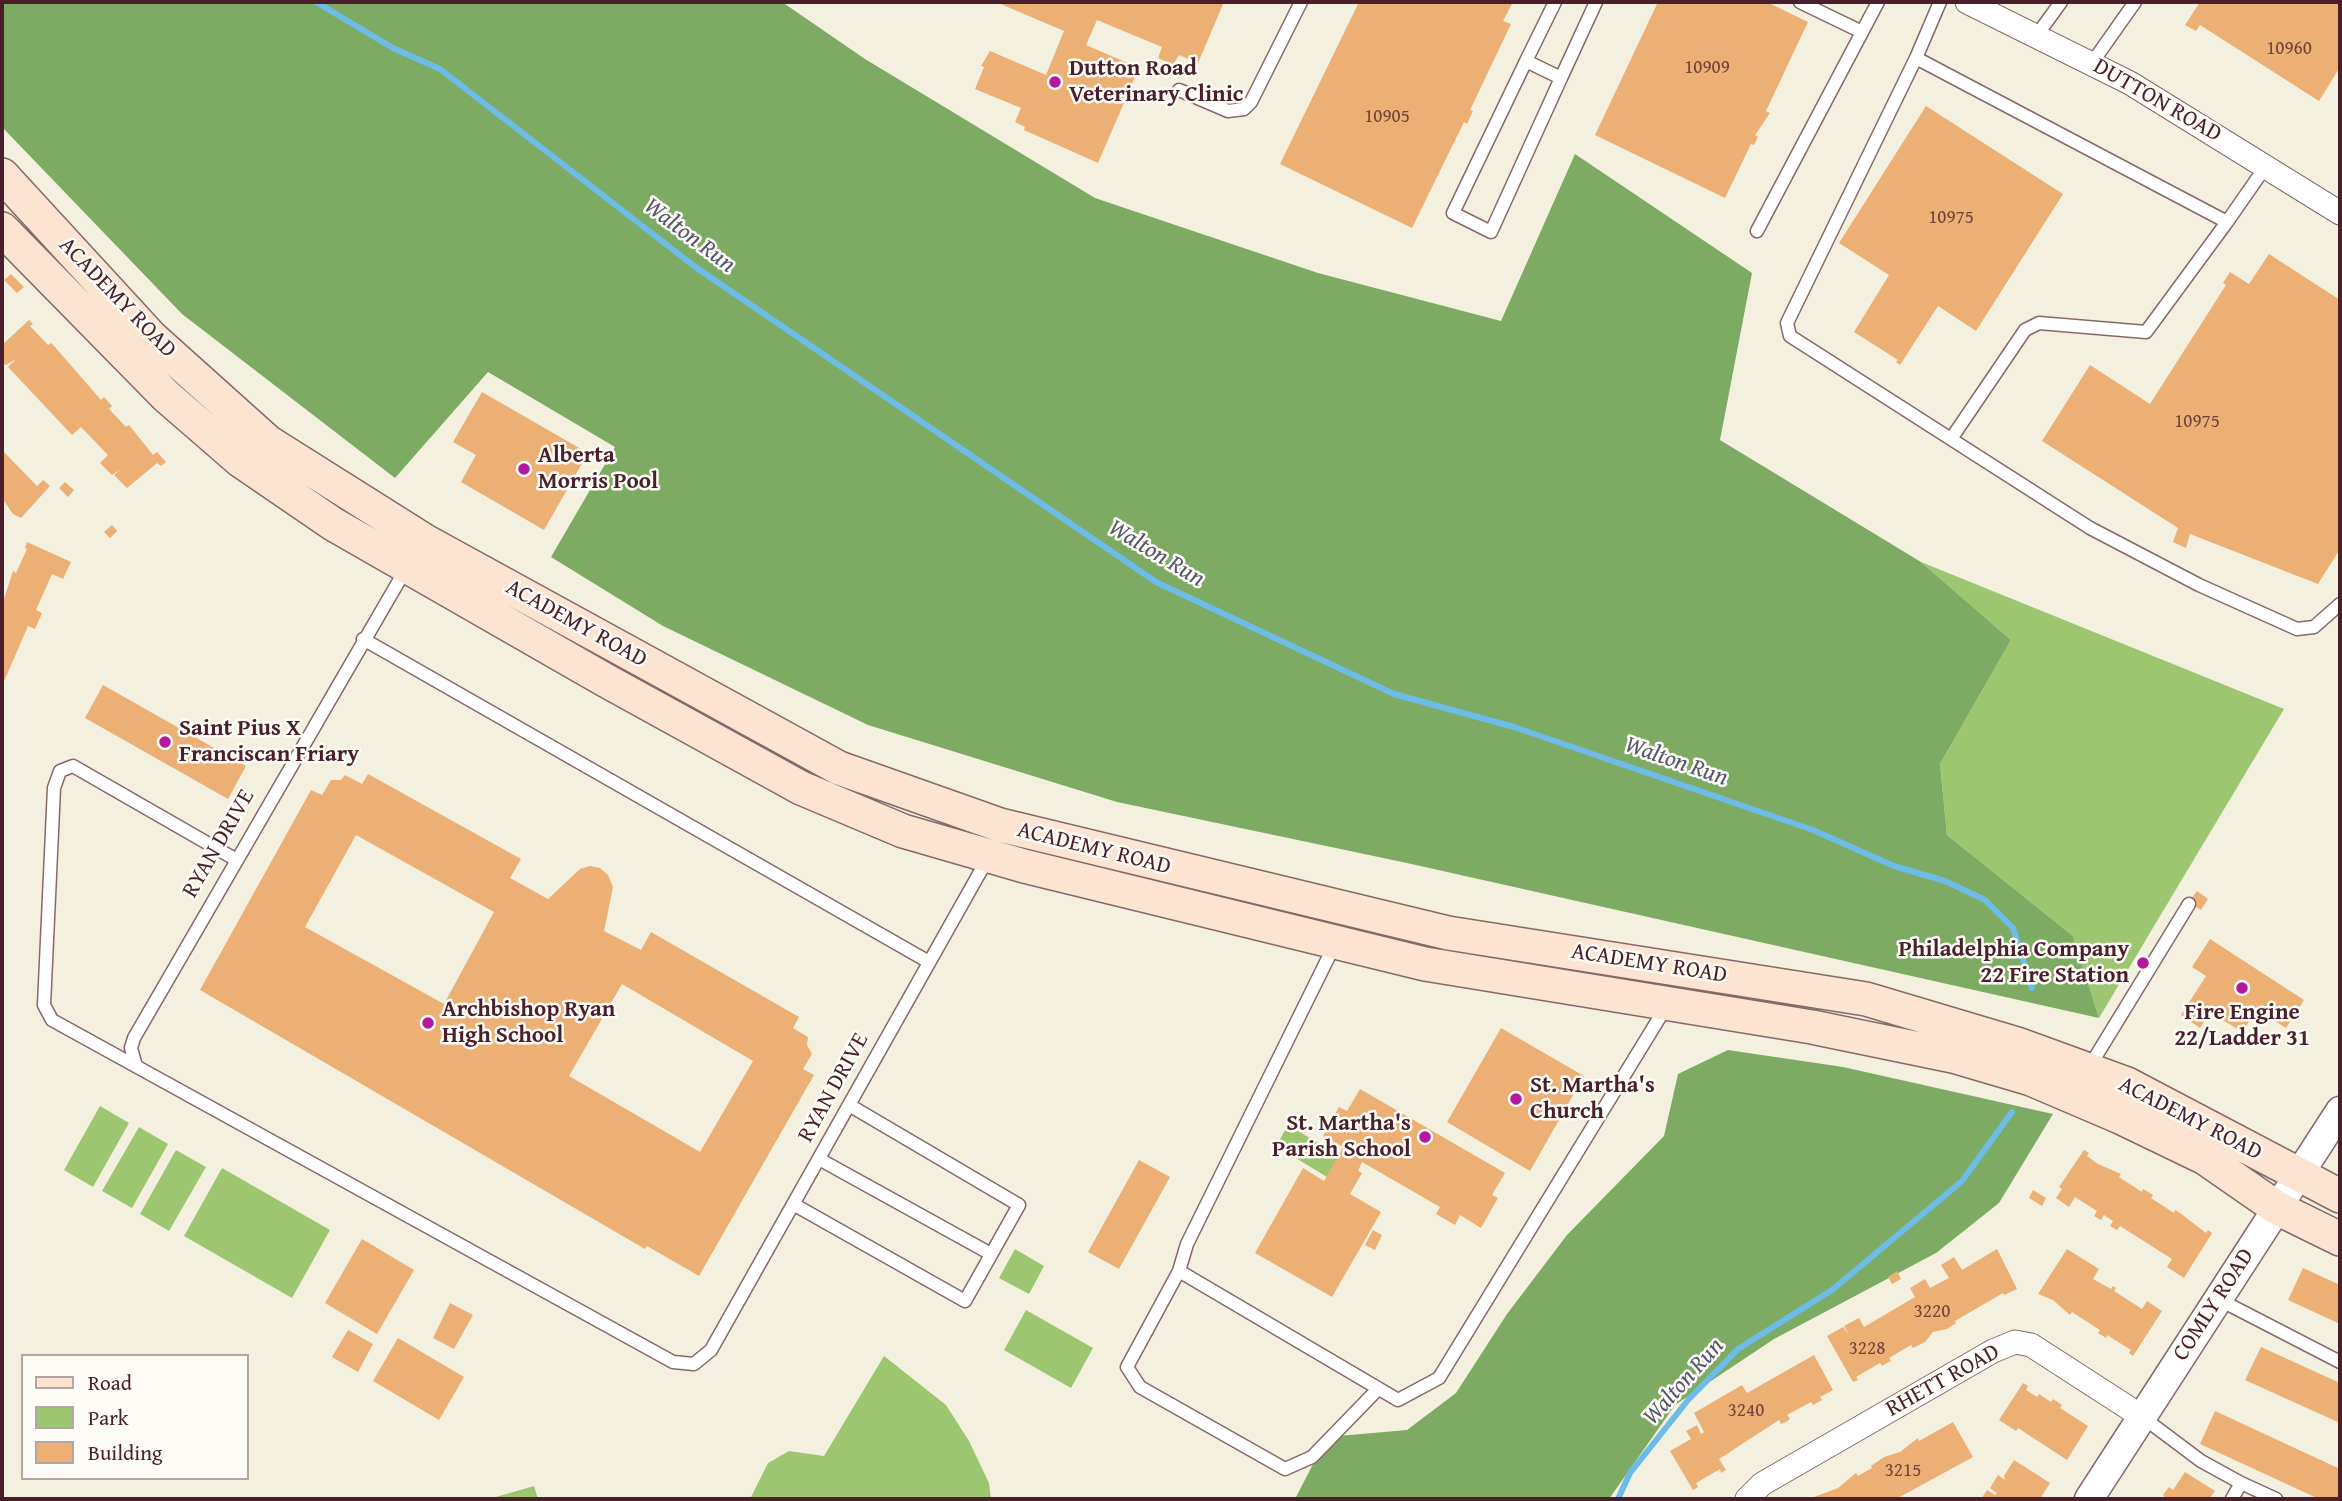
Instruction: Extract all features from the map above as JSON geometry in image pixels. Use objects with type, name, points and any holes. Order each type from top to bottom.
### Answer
[{"type":"main road","name":"ACADEMY ROAD","points":[[2,175],[150,337],[268,442],[416,554],[801,788],[903,831],[995,841],[1341,926],[1448,933],[1866,999],[2017,1044],[2127,1084],[2340,1196]]},
{"type":"main road","name":"ACADEMY ROAD","points":[[2,229],[166,396],[242,461],[333,524],[416,554]]},
{"type":"main road","name":"ACADEMY ROAD","points":[[1341,926],[1426,964],[1812,1027],[1953,1056],[2031,1079],[2120,1117],[2205,1158],[2277,1208],[2340,1239]]},
{"type":"main road","points":[[1668,1004],[1674,967]]},
{"type":"street","name":"DUTTON ROAD","points":[[1967,2],[2130,83],[2340,212]]},
{"type":"street","name":"COMLY ROAD","points":[[2089,1499],[2340,1111]]},
{"type":"street","name":"RHETT ROAD","points":[[1747,1499],[1762,1484],[1993,1351],[2015,1342],[2031,1345],[2141,1416]]},
{"type":"lane","points":[[1179,90],[1228,111],[1244,109],[1251,102],[1301,2]]},
{"type":"lane","points":[[1555,2],[1453,213],[1491,232],[1596,2]]},
{"type":"lane","points":[[1800,2],[1862,32]]},
{"type":"lane","points":[[1757,231],[1878,2]]},
{"type":"lane","points":[[1940,2],[1916,58],[1787,323],[1790,336],[2090,528],[2199,585],[2297,629],[2315,627],[2340,604]]},
{"type":"lane","points":[[2037,36],[2061,2]]},
{"type":"lane","points":[[2092,63],[2135,2]]},
{"type":"lane","points":[[1916,58],[2227,222]]},
{"type":"lane","points":[[1526,61],[1561,78]]},
{"type":"lane","points":[[1951,439],[2025,330],[2039,323],[2146,332],[2266,166]]},
{"type":"lane","name":"RYAN DRIVE","points":[[416,554],[363,639],[134,1038],[131,1048],[136,1066],[673,1362],[694,1364],[711,1350],[995,841]]},
{"type":"lane","points":[[363,639],[929,962]]},
{"type":"lane","points":[[136,1066],[52,1020],[44,1004],[54,788],[60,771],[73,766],[235,859]]},
{"type":"lane","points":[[2088,1070],[2189,904]]},
{"type":"lane","points":[[1341,926],[1187,1244],[1179,1271],[1127,1367],[1140,1388],[1285,1469],[1312,1457],[1378,1389]]},
{"type":"lane","points":[[1179,1271],[1398,1400],[1439,1378],[1668,1004]]},
{"type":"lane","points":[[793,1204],[965,1301],[1019,1205],[849,1105]]},
{"type":"lane","points":[[819,1158],[991,1254]]},
{"type":"lane","points":[[2218,1299],[2340,1362]]},
{"type":"lane","points":[[2141,1416],[2201,1461],[2276,1499]]},
{"type":"lane","points":[[2232,1499],[2241,1483]]},
{"type":"green space","points":[[2,2],[782,2],[865,59],[1095,198],[1318,273],[1501,321],[1575,154],[1752,273],[1720,440],[1921,562],[2011,640],[1940,764],[1947,835],[2073,936],[2099,1018],[1407,863],[1117,802],[868,725],[663,626],[551,557],[615,447],[488,372],[395,478],[182,314],[2,127]]},
{"type":"green space","points":[[1921,562],[2284,709],[2099,1018],[2073,936],[1947,835],[1940,764],[2011,640]]},
{"type":"green space","points":[[1728,1050],[1843,1067],[2053,1114],[1999,1203],[1936,1253],[1774,1339],[1675,1405],[1609,1499],[1295,1499],[1327,1437],[1407,1430],[1456,1393],[1507,1314],[1567,1235],[1664,1136],[1678,1074]]},
{"type":"green space","points":[[100,1106],[129,1123],[93,1187],[64,1170]]},
{"type":"green space","points":[[1288,1125],[1340,1156],[1327,1177],[1276,1146]]},
{"type":"green space","points":[[139,1127],[168,1144],[132,1208],[102,1191]]},
{"type":"green space","points":[[176,1150],[206,1167],[169,1231],[140,1214]]},
{"type":"green space","points":[[222,1168],[330,1230],[292,1298],[184,1236]]},
{"type":"green space","points":[[1015,1249],[1044,1266],[1029,1294],[999,1278]]},
{"type":"green space","points":[[1026,1310],[1093,1348],[1071,1388],[1004,1350]]},
{"type":"green space","points":[[884,1356],[946,1405],[969,1441],[989,1483],[991,1499],[750,1499],[768,1463],[789,1451],[824,1456]]},
{"type":"green space","points":[[534,1486],[538,1499],[489,1499]]},
{"type":"building","name":"Dutton Road Veterinary Clinic","points":[[996,2],[1224,2],[1198,63],[1179,55],[1173,65],[1158,58],[1162,47],[1097,20],[1086,45],[1139,68],[1098,163],[1024,130],[1025,127],[1015,122],[1021,108],[975,89],[984,67],[981,66],[990,51],[1046,75],[1064,31]]},
{"type":"building","points":[[1359,2],[1513,2],[1503,21],[1511,24],[1470,110],[1473,111],[1467,124],[1464,122],[1412,228],[1280,164]]},
{"type":"building","points":[[1658,2],[1767,2],[1808,22],[1766,111],[1770,113],[1755,135],[1758,137],[1754,145],[1751,144],[1725,198],[1595,135]]},
{"type":"building","points":[[2200,2],[2340,2],[2340,67],[2319,101],[2200,25],[2196,31],[2185,25]]},
{"type":"building","points":[[1926,106],[2063,194],[1976,331],[1938,306],[1900,365],[1896,362],[1898,360],[1854,332],[1889,275],[1839,243]]},
{"type":"building","points":[[2269,254],[2340,300],[2340,549],[2318,584],[2190,534],[2186,548],[2173,542],[2178,528],[2042,441],[2090,365],[2150,404],[2226,285],[2223,283],[2230,272],[2249,284]]},
{"type":"building","points":[[11,274],[24,287],[17,293],[4,280]]},
{"type":"building","points":[[29,320],[33,324],[30,326],[48,345],[51,343],[55,347],[101,400],[104,397],[112,406],[109,409],[126,427],[129,425],[153,455],[157,452],[166,462],[161,466],[157,463],[127,488],[114,475],[121,469],[112,475],[100,463],[108,455],[81,427],[72,435],[8,367],[16,359],[6,365],[2,363],[2,345]]},
{"type":"building","name":"Alberta Morris Pool","points":[[482,392],[588,453],[544,530],[461,482],[476,455],[453,442]]},
{"type":"building","points":[[2,450],[37,486],[43,480],[50,486],[21,518],[13,514],[2,498]]},
{"type":"building","points":[[65,482],[74,490],[68,497],[59,488]]},
{"type":"building","points":[[112,525],[117,531],[110,538],[104,532]]},
{"type":"building","points":[[27,542],[71,562],[63,579],[52,574],[36,610],[42,613],[35,629],[28,626],[2,686],[2,605],[13,571],[16,573],[27,549]]},
{"type":"building","name":"Saint Pius X Franciscan Friary","points":[[103,685],[246,766],[228,799],[85,718]]},
{"type":"building","name":"Archbishop Ryan High School","points":[[368,774],[521,859],[510,878],[548,899],[580,869],[590,866],[600,868],[608,875],[613,887],[604,931],[641,950],[651,932],[799,1017],[793,1028],[808,1037],[807,1045],[812,1054],[803,1069],[814,1075],[699,1276],[647,1246],[645,1249],[200,990],[311,790],[322,795],[331,780],[341,780],[345,775],[362,784]],"holes":[[[356,835],[494,912],[444,1004],[305,927]],[[622,984],[753,1061],[700,1152],[569,1076]]]},
{"type":"building","points":[[2197,891],[2208,899],[2201,910],[2189,902]]},
{"type":"building","name":"Fire Engine 22/Ladder 31","points":[[2210,939],[2304,1000],[2286,1028],[2257,1010],[2242,1032],[2210,1012],[2200,1028],[2181,1015],[2206,976],[2192,967]]},
{"type":"building","name":"St. Martha's Church","points":[[1501,1028],[1584,1076],[1530,1171],[1447,1122]]},
{"type":"building","points":[[1360,1089],[1505,1173],[1492,1195],[1498,1198],[1481,1228],[1460,1215],[1455,1225],[1436,1214],[1440,1207],[1362,1162],[1358,1171],[1362,1173],[1350,1194],[1381,1212],[1332,1297],[1255,1253],[1303,1168],[1324,1181],[1343,1147],[1323,1136],[1339,1107],[1347,1111]]},
{"type":"building","points":[[2084,1150],[2089,1153],[2087,1156],[2098,1164],[2121,1174],[2119,1177],[2142,1192],[2143,1189],[2153,1195],[2151,1198],[2174,1213],[2175,1210],[2206,1233],[2208,1230],[2212,1233],[2184,1278],[2167,1267],[2172,1259],[2120,1226],[2117,1230],[2110,1226],[2113,1221],[2104,1215],[2101,1220],[2094,1216],[2097,1211],[2075,1197],[2069,1207],[2056,1198],[2062,1189],[2059,1187]]},
{"type":"building","points":[[1139,1160],[1170,1177],[1119,1269],[1088,1252]]},
{"type":"building","points":[[2033,1190],[2046,1198],[2042,1206],[2029,1198]]},
{"type":"building","points":[[1373,1230],[1382,1235],[1375,1250],[1365,1245]]},
{"type":"building","points":[[362,1239],[414,1270],[377,1334],[325,1303]]},
{"type":"building","points":[[1997,1249],[2017,1289],[2004,1295],[2003,1293],[1955,1321],[1956,1323],[1947,1329],[1933,1332],[1925,1342],[1913,1348],[1911,1345],[1889,1358],[1891,1361],[1882,1366],[1880,1363],[1856,1377],[1858,1380],[1853,1382],[1827,1336],[1843,1327],[1849,1335],[1844,1326],[1859,1318],[1864,1327],[1915,1297],[1910,1288],[1925,1279],[1930,1288],[1949,1278],[1941,1265],[1954,1257],[1962,1270]]},
{"type":"building","points":[[2067,1249],[2099,1269],[2093,1279],[2111,1289],[2113,1286],[2116,1288],[2114,1291],[2142,1309],[2147,1301],[2162,1311],[2133,1356],[2129,1353],[2131,1350],[2107,1335],[2106,1338],[2098,1333],[2100,1330],[2072,1312],[2070,1315],[2053,1300],[2038,1294]]},
{"type":"building","points":[[2303,1268],[2340,1285],[2340,1324],[2288,1300]]},
{"type":"building","points":[[1897,1271],[1901,1279],[1892,1284],[1888,1277]]},
{"type":"building","points":[[450,1303],[473,1315],[454,1349],[433,1338]]},
{"type":"building","points":[[348,1330],[373,1344],[358,1372],[332,1357]]},
{"type":"building","points":[[398,1338],[464,1377],[439,1420],[373,1381]]},
{"type":"building","points":[[2261,1347],[2340,1383],[2340,1423],[2245,1380]]},
{"type":"building","points":[[1814,1355],[1833,1390],[1820,1397],[1822,1400],[1813,1405],[1811,1402],[1787,1415],[1790,1419],[1786,1422],[1781,1424],[1779,1420],[1719,1459],[1726,1470],[1721,1473],[1720,1469],[1696,1483],[1698,1487],[1693,1490],[1670,1451],[1691,1439],[1686,1431],[1697,1425],[1701,1434],[1704,1432],[1694,1413],[1742,1385],[1747,1393]]},
{"type":"building","points":[[2023,1383],[2028,1386],[2026,1390],[2051,1402],[2053,1399],[2062,1405],[2060,1408],[2088,1426],[2067,1460],[2018,1428],[2016,1431],[1999,1420]]},
{"type":"building","points":[[2215,1411],[2340,1469],[2340,1499],[2319,1499],[2200,1444]]},
{"type":"building","points":[[1953,1422],[1973,1457],[1896,1499],[1814,1497],[1838,1488],[1856,1473],[1858,1476],[1884,1457],[1900,1452],[1918,1438],[1919,1441]]},
{"type":"building","points":[[2014,1460],[2050,1483],[2040,1499],[1981,1499],[1987,1490],[1995,1495],[1997,1493],[1990,1488],[1998,1475],[2005,1480],[2004,1476]]},
{"type":"building","points":[[2185,1472],[2215,1491],[2209,1499],[2166,1499],[2163,1495],[2169,1487],[2173,1490]]},
{"type":"waterway","name":"Walton Run","points":[[316,2],[393,48],[440,69],[694,266],[1156,582],[1394,694],[1514,727],[1813,830],[1894,866],[1945,881],[1985,900],[2013,928],[2032,988]]},
{"type":"waterway","name":"Walton Run","points":[[1618,1499],[1630,1473],[1688,1400],[1738,1349],[1832,1290],[1962,1181],[2012,1112]]},
{"type":"place","name":"Dutton Road Veterinary Clinic","points":[[1055,82]]},
{"type":"place","name":"Alberta Morris Pool","points":[[524,469]]},
{"type":"place","name":"Saint Pius X Franciscan Friary","points":[[165,742]]},
{"type":"place","name":"Philadelphia Company 22 Fire Station","points":[[2143,963]]},
{"type":"place","name":"Fire Engine 22/Ladder 31","points":[[2242,988]]},
{"type":"place","name":"Archbishop Ryan High School","points":[[428,1023]]},
{"type":"place","name":"St. Martha's Church","points":[[1516,1099]]},
{"type":"place","name":"St. Martha's Parish School","points":[[1425,1137]]}]
